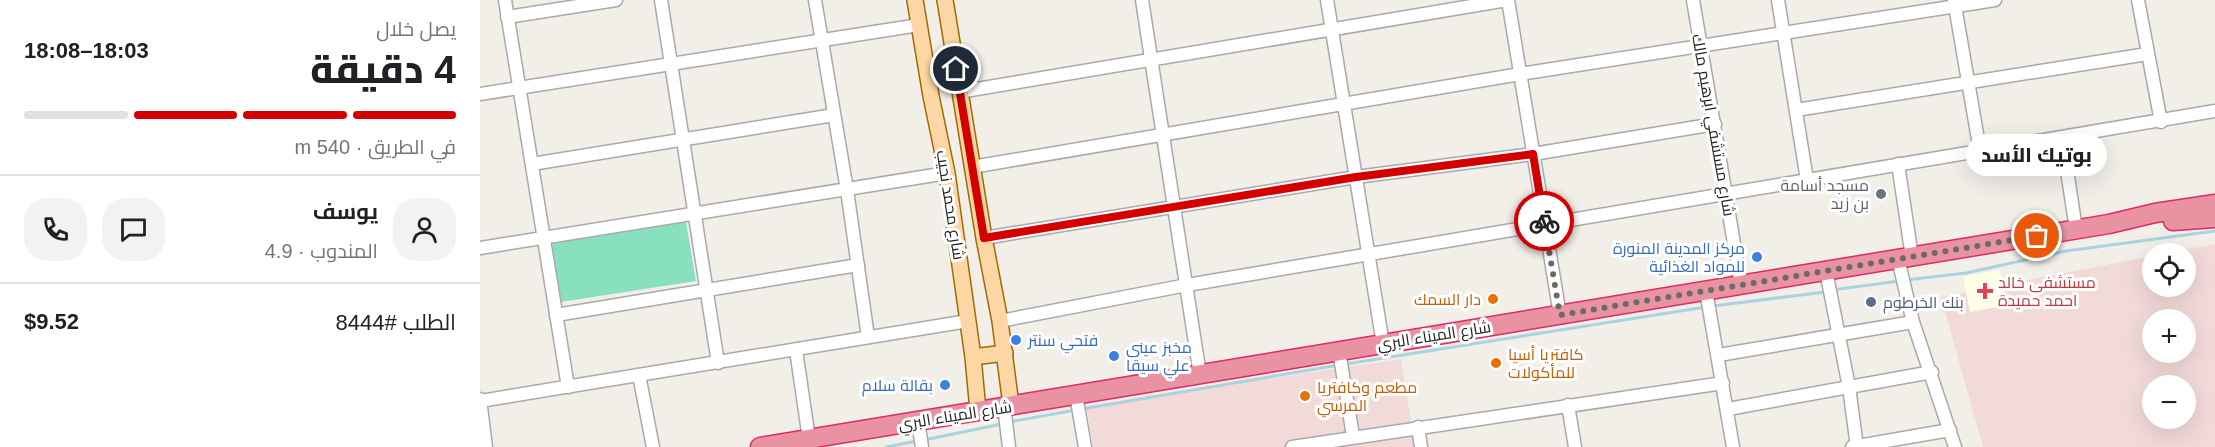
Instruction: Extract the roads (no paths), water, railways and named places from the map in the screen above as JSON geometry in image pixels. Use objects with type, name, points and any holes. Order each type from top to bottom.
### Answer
[{"type":"highway","name":"شارع الميناء البري","points":[[760,447],[810,439],[842,440],[918,421],[1008,405],[2076,229],[2211,211]]},
{"type":"main road","name":"شارع محمد نجيب","points":[[915,0],[947,173],[973,357],[978,411]]},
{"type":"main road","name":"شارع محمد نجيب","points":[[945,0],[1005,353],[1008,405]]},
{"type":"main road","points":[[973,357],[1005,353]]},
{"type":"street","points":[[505,0],[568,387]]},
{"type":"street","points":[[507,17],[616,0]]},
{"type":"street","points":[[661,0],[718,363]]},
{"type":"street","points":[[815,0],[847,190],[868,337]]},
{"type":"street","points":[[1142,0],[1200,375]]},
{"type":"street","points":[[1327,0],[1342,104],[1383,344]]},
{"type":"street","points":[[959,92],[1151,58],[1508,0],[1560,315]]},
{"type":"street","name":"شارع مستشفي ابرهيم مالك","points":[[1693,0],[1741,285]]},
{"type":"street","points":[[1778,0],[1808,180]]},
{"type":"street","points":[[972,167],[1520,74],[1700,48],[1955,3],[1995,0]]},
{"type":"street","points":[[2138,0],[2161,122]]},
{"type":"street","points":[[1955,3],[1980,151]]},
{"type":"street","points":[[480,94],[919,25]]},
{"type":"street","points":[[1796,110],[2147,54]]},
{"type":"street","points":[[1000,321],[1187,285],[1898,164],[2161,122],[2215,111]]},
{"type":"street","points":[[532,164],[834,115]]},
{"type":"street","points":[[984,238],[1356,177],[1533,154],[1715,124]]},
{"type":"street","points":[[2062,138],[2076,229]]},
{"type":"street","points":[[1898,164],[1905,258],[1913,322],[1932,372],[1955,447]]},
{"type":"street","points":[[480,248],[947,173]]},
{"type":"street","points":[[556,315],[858,266]]},
{"type":"street","points":[[1826,271],[1840,335],[1857,447]]},
{"type":"street","points":[[1706,291],[1734,447]]},
{"type":"street","points":[[486,447],[480,401],[968,321]]},
{"type":"street","points":[[1719,355],[1913,322]]},
{"type":"street","points":[[796,350],[810,439]]},
{"type":"street","points":[[1339,351],[1353,436]]},
{"type":"street","points":[[1728,409],[1932,372]]},
{"type":"street","points":[[639,375],[653,447]]},
{"type":"street","points":[[1292,447],[1353,436],[1723,383]]},
{"type":"street","points":[[1076,395],[1085,447]]},
{"type":"street","points":[[1008,405],[1009,447]]},
{"type":"street","points":[[1568,405],[1575,447]]},
{"type":"street","points":[[918,421],[922,447]]},
{"type":"street","points":[[1418,427],[1421,447]]},
{"type":"street","points":[[1852,447],[1950,430]]},
{"type":"waterway","points":[[1906,280],[1966,273],[2066,251],[2215,231]]},
{"type":"waterway","points":[[1832,290],[1900,281]]},
{"type":"waterway","points":[[1713,306],[1825,292]]},
{"type":"waterway","points":[[1346,364],[1706,307]]},
{"type":"waterway","points":[[1082,409],[1339,365]]},
{"type":"waterway","points":[[1009,422],[1076,410]]},
{"type":"waterway","points":[[924,440],[1002,424]]},
{"type":"waterway","points":[[886,447],[917,441]]},
{"type":"place","name":"مسجد أسامة بن زيد","points":[[1881,194]]},
{"type":"place","name":"بوتيك الأسد","points":[[2037,236]]},
{"type":"place","name":"مركز المدينة المنورة للمواد الغذائية","points":[[1757,257]]},
{"type":"place","name":"مستشفى خالد احمد حميدة","points":[[1985,291]]},
{"type":"place","name":"دار السمك","points":[[1493,299]]},
{"type":"place","name":"بنك الخرطوم","points":[[1871,302]]},
{"type":"place","name":"فتحي سنتر","points":[[1016,340]]},
{"type":"place","name":"مخبز عيني علي سيقا","points":[[1114,356]]},
{"type":"place","name":"كافتريا أسيا للمأكولات","points":[[1496,363]]},
{"type":"place","name":"بقالة سلام","points":[[945,385]]},
{"type":"place","name":"مطعم وكافتريا المرسي","points":[[1305,396]]}]
